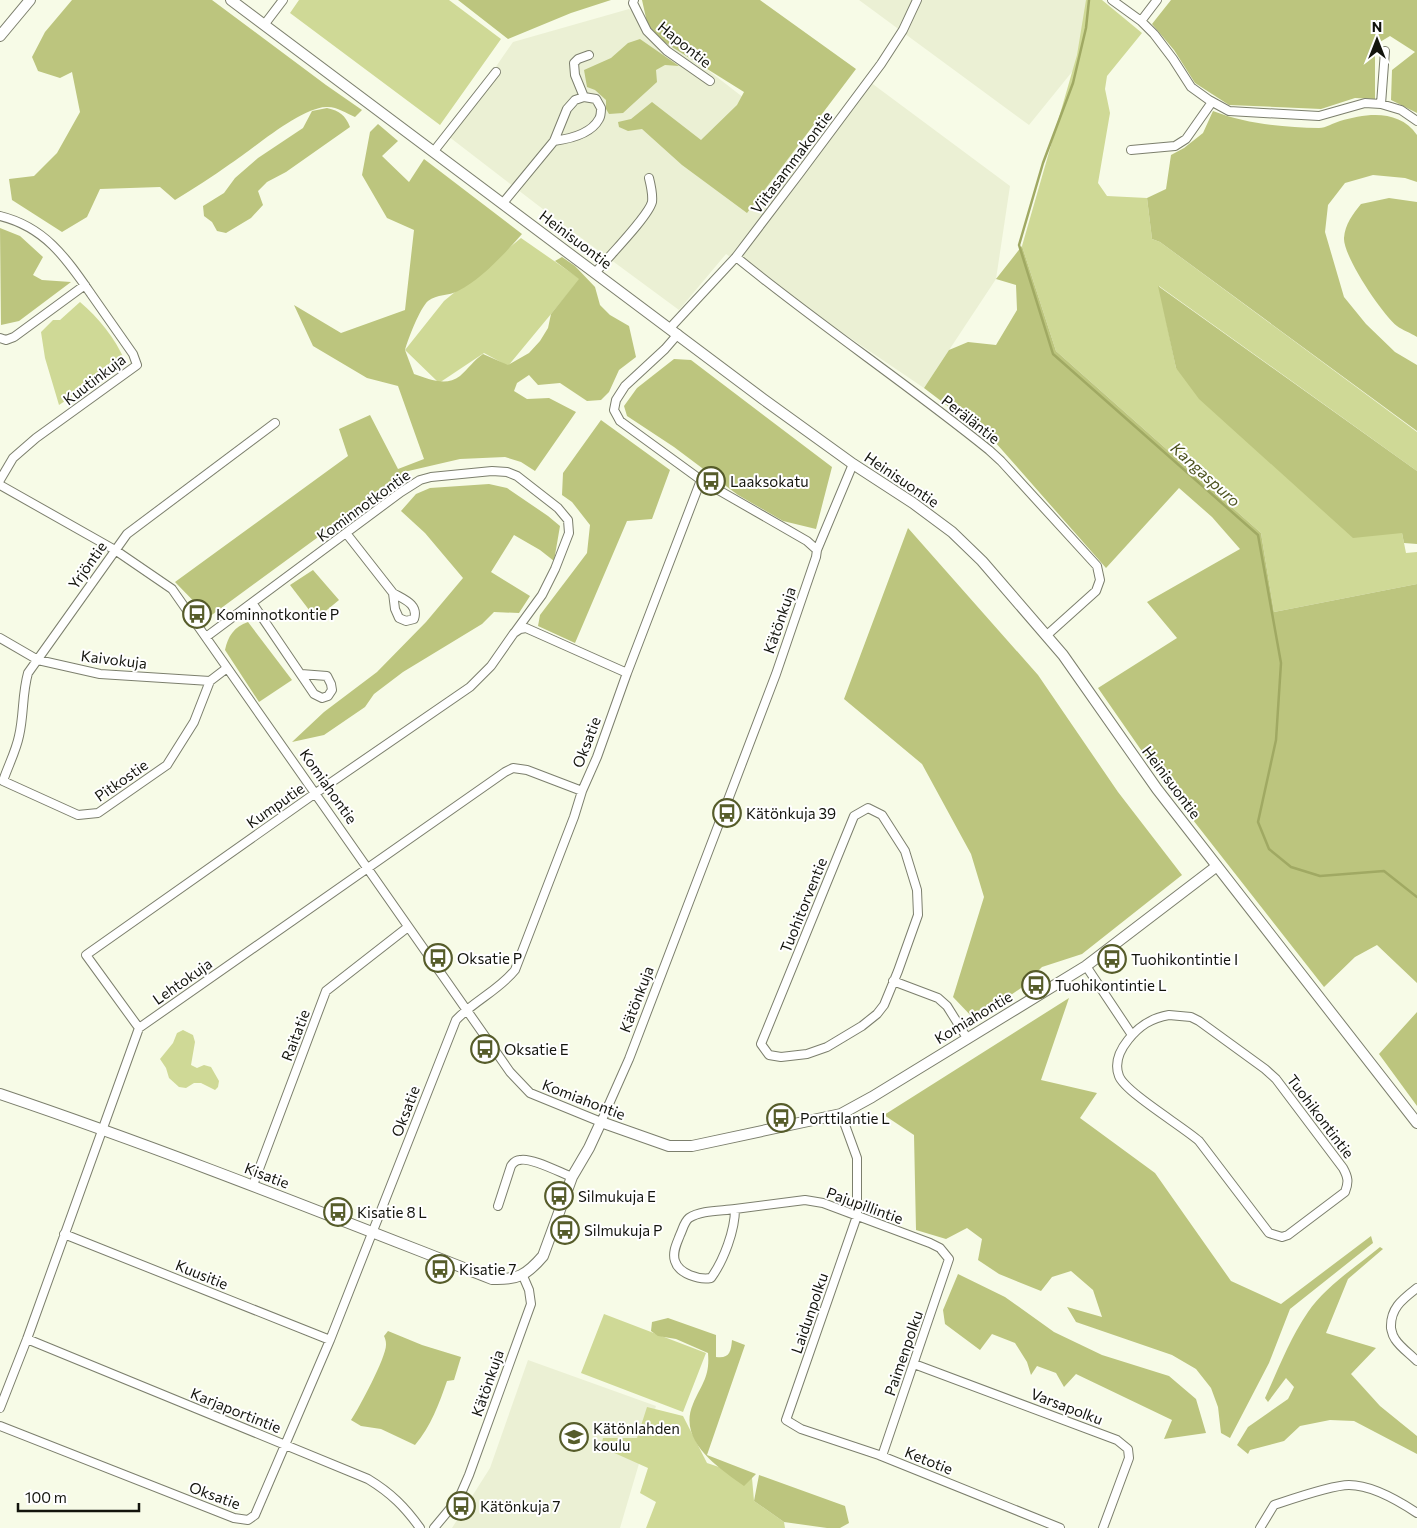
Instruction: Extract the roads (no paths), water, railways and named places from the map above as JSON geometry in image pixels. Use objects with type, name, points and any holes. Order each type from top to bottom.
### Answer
[{"type":"street","points":[[0,36],[30,0]]},
{"type":"street","name":"Heinisuontie","points":[[231,0],[764,399],[853,464],[913,503],[952,532],[982,561],[1063,655],[1157,789],[1417,1123]]},
{"type":"street","points":[[264,25],[283,0]]},
{"type":"street","name":"Hapontie","points":[[634,0],[633,3],[646,31],[668,51],[710,81]]},
{"type":"street","name":"Viitasammakontie","points":[[674,331],[736,258],[881,64],[903,30],[917,0]]},
{"type":"street","points":[[1112,0],[1141,21],[1173,59],[1191,87],[1228,111],[1319,116],[1365,103],[1381,104],[1401,110],[1417,121]]},
{"type":"street","points":[[1141,21],[1157,0]]},
{"type":"street","points":[[1381,104],[1385,51]]},
{"type":"street","points":[[584,97],[575,75],[574,63],[578,59],[589,55]]},
{"type":"street","points":[[434,151],[496,72]]},
{"type":"street","points":[[503,203],[554,141],[567,109],[575,100],[584,97],[596,98],[602,108],[599,119],[589,130],[567,139],[554,141]]},
{"type":"street","points":[[1131,150],[1175,146],[1186,140],[1212,102]]},
{"type":"street","points":[[596,272],[644,216],[652,202],[652,189],[649,178]]},
{"type":"street","name":"Kuutinkuja","points":[[0,216],[12,219],[35,230],[56,247],[71,265],[133,354],[138,365],[36,438],[13,458],[0,480]]},
{"type":"street","name":"Peräläntie","points":[[736,258],[989,450],[1097,566],[1100,580],[1096,591],[1046,635]]},
{"type":"street","points":[[0,338],[6,340],[14,337],[85,285]]},
{"type":"street","points":[[674,331],[625,386],[616,400],[614,410],[620,421],[701,480],[807,541],[817,550]]},
{"type":"street","name":"Yrjöntie","points":[[3,781],[19,737],[23,690],[28,672],[127,534],[275,423]]},
{"type":"street","name":"Kätönkuja","points":[[434,1528],[459,1498],[487,1430],[531,1304],[524,1276],[543,1256],[572,1177],[601,1122],[636,1040],[776,674],[817,550],[853,464]]},
{"type":"street","name":"Kominnotkontie","points":[[206,637],[420,480],[431,477],[492,472],[507,472],[516,476],[558,508],[568,520],[568,533],[555,568],[542,595],[514,633]]},
{"type":"street","name":"Oksatie","points":[[0,1426],[234,1518],[248,1520],[255,1515],[330,1340],[456,1020],[467,1009],[507,979],[515,970],[701,480]]},
{"type":"street","name":"Komiahontie","points":[[0,485],[115,550],[172,589],[510,1072],[530,1093],[601,1122],[669,1146],[692,1146],[841,1114],[1086,966],[1217,866]]},
{"type":"street","points":[[346,533],[393,593]]},
{"type":"street","points":[[253,604],[302,674]]},
{"type":"street","points":[[514,633],[526,628],[533,630],[553,641],[627,673]]},
{"type":"street","name":"Kumputie","points":[[139,1028],[86,955],[470,688],[491,666],[514,633]]},
{"type":"street","name":"Kaivokuja","points":[[0,638],[38,660],[100,674],[210,681]]},
{"type":"street","points":[[210,681],[227,668]]},
{"type":"street","name":"Pitkostie","points":[[3,781],[78,815],[98,813],[166,765],[194,722],[210,681]]},
{"type":"street","name":"Lehtokuja","points":[[139,1028],[494,778],[513,768],[527,770],[582,791]]},
{"type":"street","name":"Tuohitorventie","points":[[868,808],[882,815],[905,851],[917,890],[918,915],[893,981],[884,1005],[877,1014],[862,1026],[827,1047],[806,1054],[781,1057],[769,1055],[762,1044],[854,816],[868,808]]},
{"type":"street","name":"Raitatie","points":[[253,1185],[326,991],[408,927]]},
{"type":"street","points":[[1086,966],[1132,1035]]},
{"type":"street","points":[[893,981],[938,998],[948,1006],[967,1038]]},
{"type":"street","name":"Tuohikontintie","points":[[1169,1016],[1191,1017],[1265,1068],[1280,1084],[1343,1168],[1348,1184],[1345,1192],[1288,1235],[1278,1236],[1269,1233],[1199,1141],[1125,1085],[1119,1077],[1117,1068],[1119,1054],[1132,1035],[1152,1019],[1169,1016]]},
{"type":"street","points":[[0,1408],[139,1028]]},
{"type":"street","name":"Kisatie","points":[[0,1094],[102,1129],[253,1185],[492,1279],[510,1279],[524,1276]]},
{"type":"street","name":"Laidunpolku","points":[[786,1420],[857,1216],[857,1158],[841,1114]]},
{"type":"street","points":[[498,1206],[514,1162],[522,1159],[530,1160],[572,1177]]},
{"type":"street","name":"Pajupillintie","points":[[735,1209],[735,1224],[718,1268],[711,1278],[694,1277],[682,1270],[675,1262],[674,1250],[686,1221],[696,1215],[735,1209],[805,1200],[823,1203],[935,1246],[946,1253],[949,1259]]},
{"type":"street","name":"Kuusitie","points":[[64,1234],[330,1340]]},
{"type":"street","name":"Paimenpolku","points":[[882,1456],[949,1259]]},
{"type":"street","points":[[1417,1288],[1395,1306],[1391,1324],[1392,1334],[1396,1341],[1417,1361]]},
{"type":"street","name":"Karjaportintie","points":[[26,1339],[368,1479],[386,1490],[398,1501],[420,1528]]},
{"type":"street","name":"Varsapolku","points":[[914,1364],[1117,1440],[1128,1449],[1129,1458],[1102,1528]]},
{"type":"street","name":"Ketotie","points":[[786,1420],[800,1429],[882,1456],[1060,1528]]},
{"type":"street","points":[[1260,1528],[1274,1505],[1344,1485],[1358,1486],[1376,1492],[1401,1502],[1417,1513]]},
{"type":"waterway","name":"Kangaspuro","points":[[1089,0],[1086,28],[1073,83],[1043,163],[1019,245],[1053,354],[1258,535],[1281,663],[1276,740],[1258,822],[1269,849],[1291,867],[1320,876],[1384,871],[1417,897]]},
{"type":"place","name":"Laaksokatu","points":[[711,481]]},
{"type":"place","name":"Kominnotkontie P","points":[[197,614]]},
{"type":"place","name":"Kätönkuja 39","points":[[727,813]]},
{"type":"place","name":"Oksatie P","points":[[438,958]]},
{"type":"place","name":"Tuohikontintie I","points":[[1112,959]]},
{"type":"place","name":"Tuohikontintie L","points":[[1036,985]]},
{"type":"place","name":"Oksatie E","points":[[485,1049]]},
{"type":"place","name":"Porttilantie L","points":[[781,1118]]},
{"type":"place","name":"Silmukuja E","points":[[559,1196]]},
{"type":"place","name":"Kisatie 8 L","points":[[338,1212]]},
{"type":"place","name":"Silmukuja P","points":[[565,1230]]},
{"type":"place","name":"Kisatie 7","points":[[440,1269]]},
{"type":"place","name":"Kätönlahden koulu","points":[[574,1437]]},
{"type":"place","name":"Kätönkuja 7","points":[[461,1506]]}]
